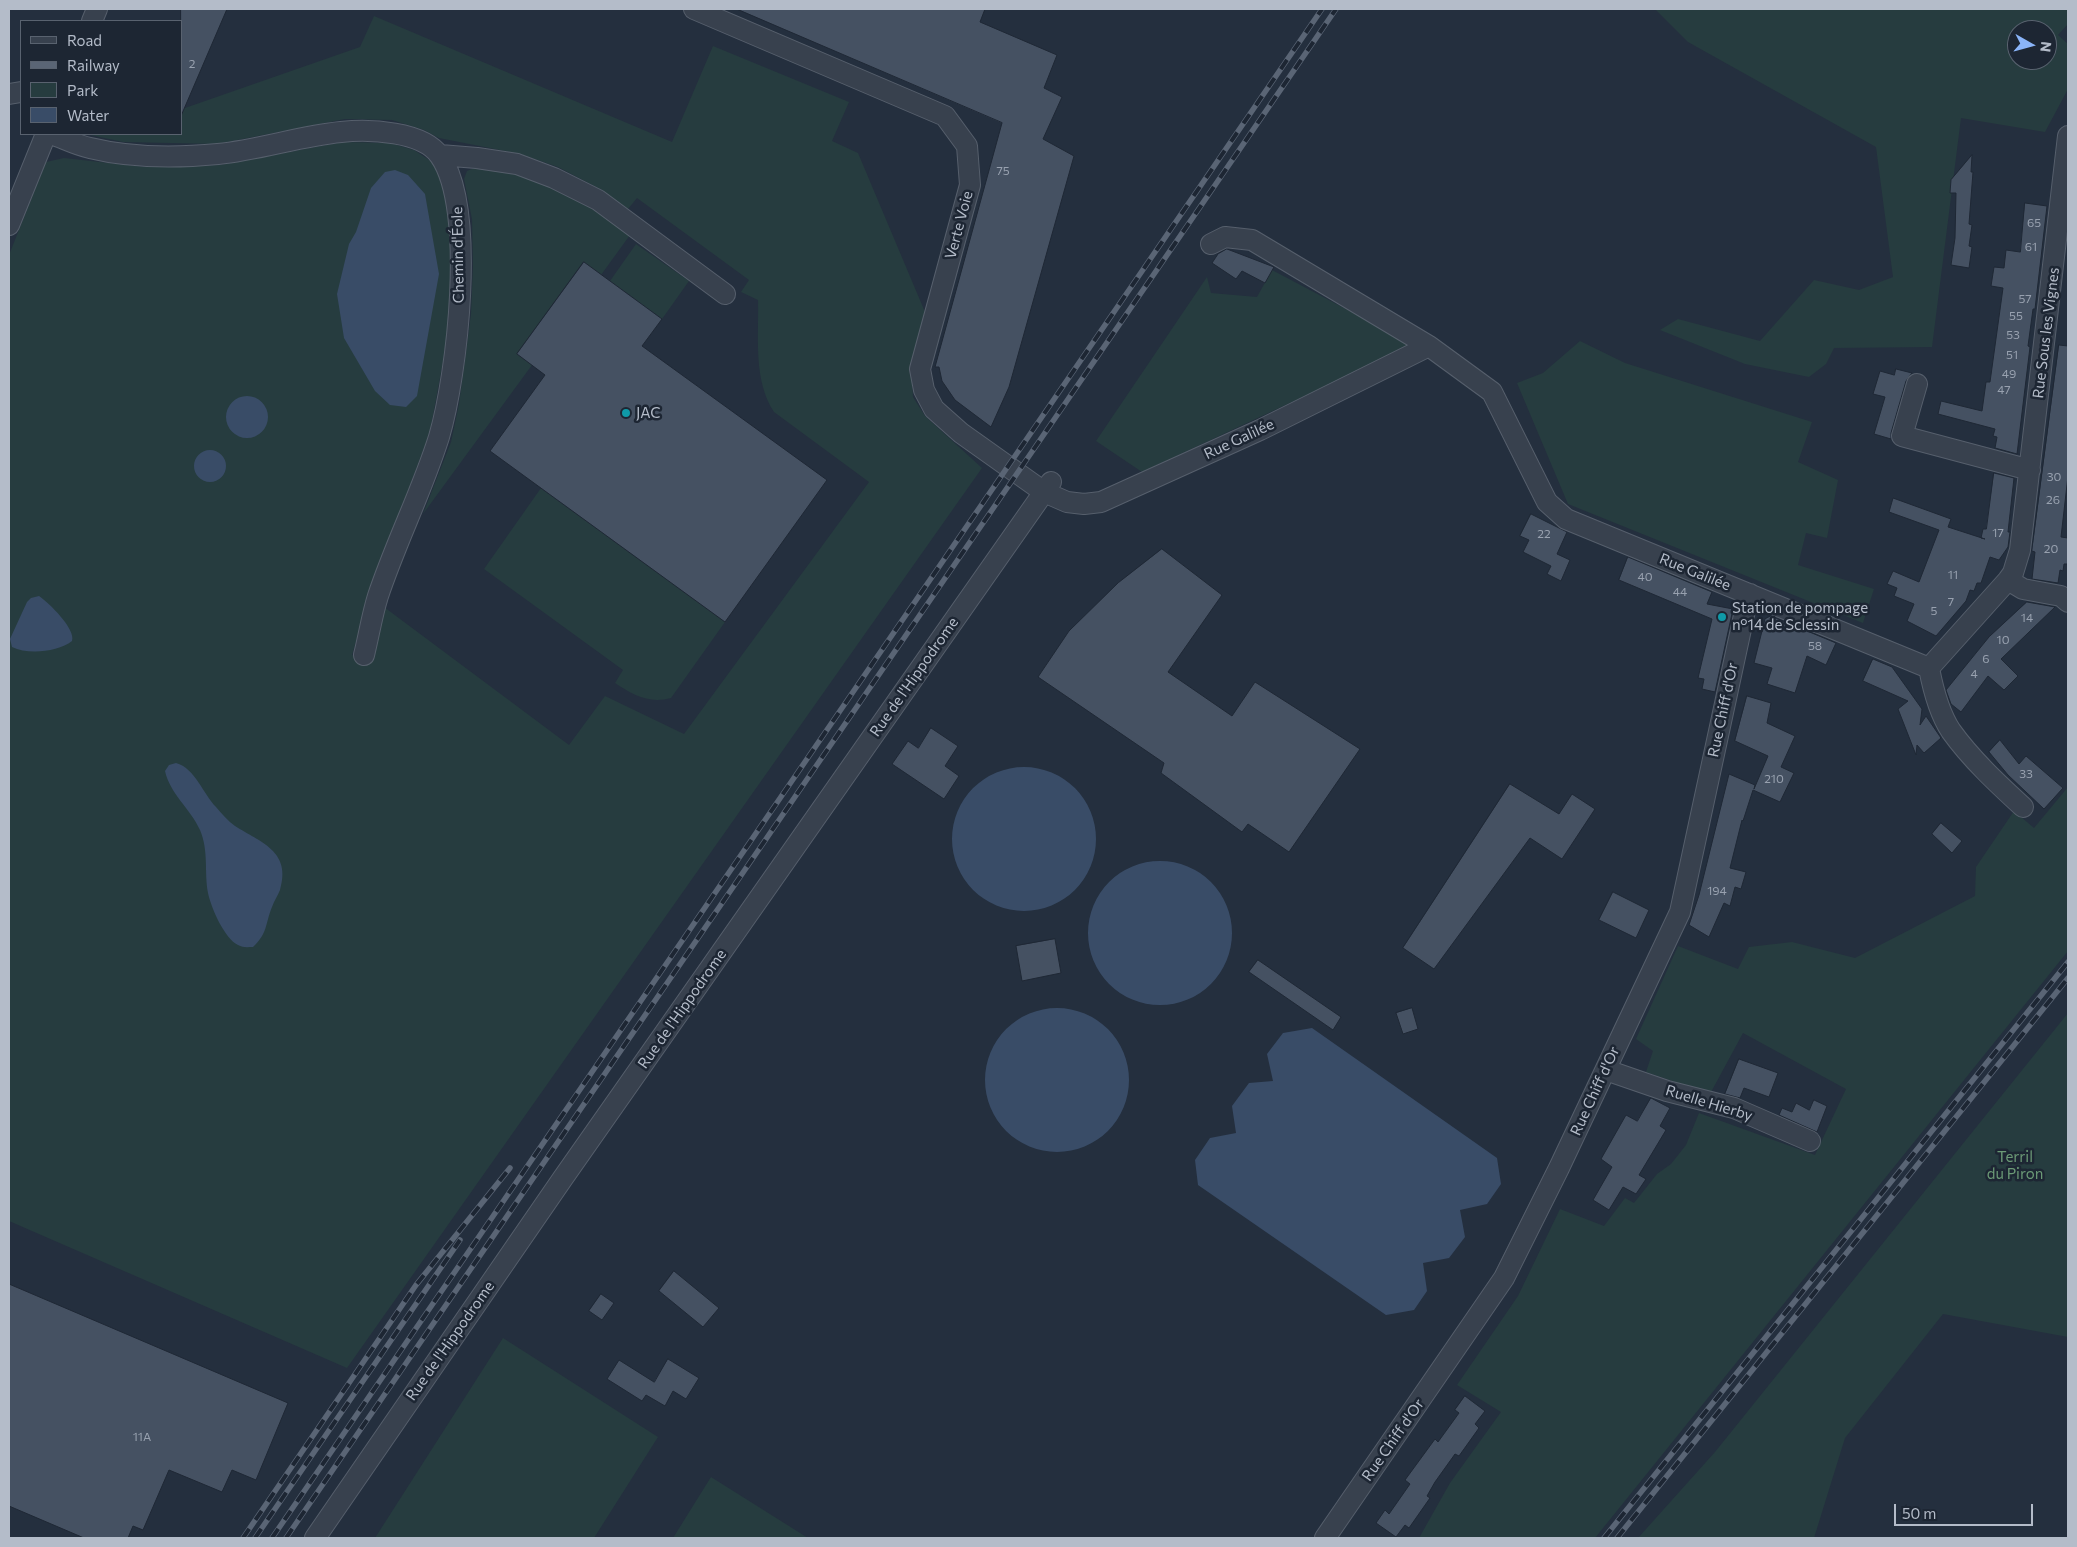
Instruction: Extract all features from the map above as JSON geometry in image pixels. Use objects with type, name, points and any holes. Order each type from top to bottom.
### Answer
[{"type":"street","name":"Verte Voie","points":[[694,9],[945,116],[967,146],[970,185],[920,369],[924,390],[934,410],[961,433],[1048,487]]},
{"type":"street","name":"Chemin d'Éole","points":[[54,135],[89,148],[148,156],[219,154],[342,132],[390,132],[421,140],[440,155],[454,184],[460,221],[459,312],[448,399],[439,436],[378,598],[364,655]]},
{"type":"street","points":[[9,225],[46,135]]},
{"type":"street","name":"Rue Sous les Vignes","points":[[1929,668],[2008,580],[2013,573],[2020,550],[2068,136]]},
{"type":"street","points":[[440,155],[518,164],[554,178],[598,200],[724,294]]},
{"type":"street","name":"Rue Galilée","points":[[1211,244],[1225,237],[1252,240],[1429,346],[1492,392],[1547,502],[1566,520],[1929,668]]},
{"type":"street","name":"Rue Galilée","points":[[1048,487],[1067,502],[1084,504],[1101,502],[1260,430],[1429,346]]},
{"type":"street","points":[[1916,384],[1902,436],[2030,470]]},
{"type":"street","name":"Rue de l'Hippodrome","points":[[315,1538],[563,1178],[1048,487]]},
{"type":"street","points":[[2008,580],[2023,589],[2061,596],[2068,602]]},
{"type":"street","name":"Rue Chiff d'Or","points":[[1325,1538],[1504,1278],[1606,1070],[1680,912],[1750,594]]},
{"type":"street","points":[[1929,668],[1934,692],[1951,730],[1988,774],[2023,808]]},
{"type":"street","name":"Ruelle Hierby","points":[[1606,1070],[1668,1091],[1734,1108],[1810,1141]]},
{"type":"green space","points":[[1655,9],[2068,9],[2068,24],[2058,35],[2068,44],[2068,89],[2045,132],[1961,118],[1932,347],[1834,348],[1826,364],[1809,377],[1745,364],[1660,330],[1678,319],[1760,341],[1814,280],[1859,290],[1893,277],[1876,147],[1688,42]]},
{"type":"green space","points":[[374,16],[672,142],[713,46],[849,102],[832,141],[858,153],[925,312],[911,367],[913,397],[925,416],[982,468],[347,1368],[9,1221],[9,255],[46,162],[64,158],[145,167],[220,165],[342,142],[390,143],[414,150],[432,162],[444,185],[452,265],[450,310],[444,356],[430,432],[371,590],[352,655],[371,660],[384,607],[569,745],[605,696],[684,734],[869,482],[774,412],[767,400],[760,373],[758,358],[758,300],[741,292],[749,280],[637,198],[628,209],[602,190],[558,167],[520,154],[439,138],[424,130],[392,120],[345,119],[217,144],[123,142],[91,135],[182,135],[182,106],[185,108],[360,47]]},
{"type":"green space","points":[[476,167],[524,177],[551,186],[592,208],[630,235],[601,275],[583,262],[517,354],[532,365],[423,514],[451,442],[459,404],[471,314],[473,267],[472,219],[464,179],[467,171]]},
{"type":"green space","points":[[636,244],[689,281],[662,319],[610,281]]},
{"type":"green space","points":[[1272,270],[1414,345],[1142,472],[1096,441],[1207,277],[1211,293],[1257,297]]},
{"type":"green space","points":[[1580,341],[1625,363],[1812,422],[1798,462],[1838,480],[1827,538],[1806,533],[1798,565],[1874,589],[1863,623],[1568,504],[1517,383],[1543,373]]},
{"type":"green space","points":[[541,488],[725,622],[671,698],[663,700],[648,699],[628,691],[615,683],[623,670],[484,569]]},
{"type":"green space","points":[[2068,787],[2068,951],[1595,1538],[1419,1538],[1450,1483],[1501,1412],[1457,1385],[1518,1296],[1560,1209],[1604,1226],[1625,1198],[1634,1203],[1657,1174],[1671,1164],[1686,1145],[1699,1113],[1815,1155],[1846,1089],[1743,1033],[1710,1094],[1646,1072],[1653,1051],[1636,1039],[1678,946],[1738,969],[1749,947],[1792,942],[1855,958],[1975,896],[1976,867],[2014,811],[2034,828]]},
{"type":"green space","name":"Terril du Piron","points":[[2068,1013],[2068,1337],[1943,1314],[1845,1438],[1814,1538],[1638,1538],[1715,1452]]},
{"type":"green space","points":[[503,1338],[658,1437],[594,1538],[375,1538]]},
{"type":"green space","points":[[711,1477],[808,1538],[673,1538]]},
{"type":"water","points":[[395,170],[408,175],[425,194],[439,274],[417,396],[406,407],[390,405],[375,391],[344,338],[337,294],[349,244],[356,232],[371,188],[385,172]]},
{"type":"water","points":[[251,396],[259,399],[265,405],[268,417],[265,429],[259,435],[243,438],[235,435],[229,429],[226,413],[229,405],[235,399]]},
{"type":"water","points":[[210,450],[216,451],[221,455],[225,460],[225,472],[221,477],[216,481],[210,482],[204,481],[199,477],[195,472],[194,466],[195,460],[199,455],[204,451]]},
{"type":"water","points":[[39,596],[66,623],[72,636],[72,641],[59,648],[34,652],[12,647],[10,639],[27,602],[31,598]]},
{"type":"water","points":[[176,763],[183,766],[194,776],[211,802],[230,822],[271,849],[278,857],[282,866],[283,877],[280,890],[264,933],[253,947],[242,947],[233,942],[224,930],[212,907],[208,893],[203,838],[196,822],[171,787],[165,771],[169,765]]},
{"type":"water","points":[[1024,767],[1052,773],[1064,779],[1075,788],[1084,799],[1090,811],[1096,839],[1090,867],[1084,879],[1075,890],[1064,899],[1052,905],[1024,911],[996,905],[984,899],[973,890],[964,879],[958,867],[952,839],[958,811],[964,799],[973,788],[984,779],[996,773]]},
{"type":"water","points":[[1160,861],[1188,867],[1200,873],[1211,882],[1220,893],[1226,905],[1232,933],[1226,961],[1220,973],[1211,984],[1200,993],[1188,999],[1160,1005],[1132,999],[1120,993],[1109,984],[1100,973],[1094,961],[1088,933],[1094,905],[1100,893],[1109,882],[1120,873],[1132,867]]},
{"type":"water","points":[[1057,1008],[1084,1014],[1097,1020],[1108,1029],[1117,1040],[1123,1053],[1129,1080],[1123,1107],[1117,1120],[1108,1131],[1097,1140],[1084,1146],[1057,1152],[1030,1146],[1017,1140],[1006,1131],[997,1120],[991,1107],[985,1080],[991,1053],[997,1040],[1006,1029],[1017,1020],[1030,1014]]},
{"type":"water","points":[[1312,1028],[1497,1158],[1501,1184],[1487,1204],[1460,1210],[1465,1237],[1449,1258],[1423,1263],[1427,1291],[1414,1310],[1386,1315],[1198,1185],[1195,1160],[1210,1138],[1236,1133],[1232,1106],[1249,1083],[1273,1081],[1267,1054],[1283,1033]]},
{"type":"building","points":[[181,9],[227,9],[182,114],[182,20]]},
{"type":"building","points":[[737,9],[985,9],[980,22],[1057,55],[1044,88],[1062,97],[1043,139],[1074,156],[1009,387],[991,427],[955,400],[942,381],[939,367],[935,367],[1002,123]]},
{"type":"building","points":[[1972,155],[1971,172],[1973,172],[1969,224],[1972,225],[1969,246],[1972,247],[1969,268],[1951,265],[1955,238],[1956,193],[1950,193],[1951,180]]},
{"type":"building","points":[[2025,203],[2047,206],[2035,309],[2033,309],[2028,346],[2030,347],[2017,454],[1995,448],[1997,437],[1993,436],[1995,429],[1938,414],[1941,401],[1982,411],[1986,382],[1990,382],[2003,288],[1991,286],[1994,267],[2004,268],[2006,250],[2020,252]]},
{"type":"building","points":[[1227,249],[1274,267],[1265,283],[1242,271],[1236,279],[1212,263],[1218,254]]},
{"type":"building","name":"JAC","points":[[584,262],[662,319],[642,346],[827,480],[725,622],[490,451],[545,375],[517,354]]},
{"type":"building","points":[[2059,345],[2068,346],[2068,476],[2061,537],[2068,538],[2068,564],[2064,564],[2063,571],[2060,570],[2058,583],[2032,579],[2035,552],[2032,551]]},
{"type":"building","points":[[1896,369],[1912,373],[1906,381],[1891,433],[1891,439],[1874,434],[1885,397],[1873,394],[1880,371],[1894,375]]},
{"type":"building","points":[[1994,473],[2014,478],[2008,547],[1999,560],[1990,557],[1981,583],[1977,583],[1974,591],[1970,590],[1966,601],[1936,636],[1907,621],[1914,604],[1894,596],[1897,588],[1887,584],[1893,571],[1919,582],[1939,530],[1889,512],[1893,498],[1951,519],[1948,527],[1981,538],[1983,529],[1986,529]]},
{"type":"building","points":[[1531,514],[1567,532],[1557,554],[1570,560],[1561,581],[1547,574],[1551,566],[1523,552],[1529,540],[1520,536]]},
{"type":"building","points":[[1162,549],[1222,595],[1168,672],[1232,716],[1255,682],[1360,749],[1289,852],[1248,824],[1242,832],[1161,773],[1164,763],[1038,677],[1069,631],[1118,583]]},
{"type":"building","points":[[1628,557],[1712,592],[1707,604],[1733,609],[1715,692],[1702,689],[1704,679],[1698,678],[1712,619],[1619,580]]},
{"type":"building","points":[[2027,602],[2055,607],[2001,659],[2018,676],[2004,690],[1988,676],[1961,712],[1951,704],[1946,690],[1989,637]]},
{"type":"building","points":[[1771,616],[1836,643],[1826,665],[1807,656],[1795,693],[1767,684],[1772,668],[1754,663],[1765,619]]},
{"type":"building","points":[[1873,659],[1892,667],[1922,709],[1920,725],[1926,716],[1941,738],[1924,753],[1917,745],[1916,755],[1898,709],[1908,701],[1863,681]]},
{"type":"building","points":[[1747,696],[1771,703],[1767,723],[1795,736],[1781,767],[1794,773],[1780,802],[1753,790],[1742,820],[1730,868],[1746,872],[1741,889],[1735,887],[1730,906],[1724,903],[1709,937],[1689,925],[1699,895],[1729,774],[1755,785],[1754,789],[1768,756],[1735,741]]},
{"type":"building","points":[[931,728],[958,746],[945,766],[959,776],[944,799],[892,764],[908,741],[918,748]]},
{"type":"building","points":[[2000,740],[2019,764],[2026,756],[2063,788],[2044,809],[2008,775],[1989,752]]},
{"type":"building","points":[[1510,784],[1559,814],[1572,794],[1595,809],[1562,859],[1530,838],[1434,969],[1403,948]]},
{"type":"building","points":[[1941,823],[1962,841],[1952,853],[1932,834]]},
{"type":"building","points":[[1613,892],[1649,910],[1636,938],[1599,920]]},
{"type":"building","points":[[1055,939],[1061,973],[1022,981],[1016,946]]},
{"type":"building","points":[[1258,960],[1341,1017],[1333,1030],[1249,972]]},
{"type":"building","points":[[1412,1008],[1418,1029],[1403,1034],[1396,1013]]},
{"type":"building","points":[[1739,1059],[1778,1073],[1769,1097],[1744,1088],[1740,1098],[1725,1094]]},
{"type":"building","points":[[1651,1098],[1670,1108],[1660,1126],[1666,1130],[1639,1175],[1646,1179],[1636,1194],[1623,1187],[1609,1210],[1593,1200],[1612,1167],[1601,1159],[1626,1115],[1637,1121]]},
{"type":"building","points":[[1814,1100],[1827,1106],[1817,1132],[1779,1115],[1782,1108],[1792,1112],[1796,1103],[1809,1110]]},
{"type":"building","points":[[674,1271],[719,1308],[703,1327],[659,1291]]},
{"type":"building","points":[[9,1284],[288,1403],[256,1480],[232,1470],[222,1492],[169,1470],[143,1530],[133,1526],[128,1538],[84,1538],[9,1506]]},
{"type":"building","points":[[601,1294],[614,1303],[602,1320],[589,1311]]},
{"type":"building","points":[[668,1359],[699,1378],[686,1399],[673,1391],[665,1406],[646,1395],[642,1401],[607,1379],[619,1360],[654,1382]]},
{"type":"building","points":[[1465,1396],[1485,1411],[1475,1424],[1479,1428],[1459,1456],[1455,1454],[1435,1482],[1427,1496],[1430,1498],[1409,1528],[1405,1525],[1396,1537],[1376,1523],[1385,1510],[1389,1514],[1410,1484],[1405,1480],[1435,1439],[1438,1442],[1459,1413],[1455,1410]]},
{"type":"railway","points":[[272,1538],[1322,9]]},
{"type":"railway","points":[[286,1538],[1336,9]]},
{"type":"railway","points":[[1604,1538],[2068,962]]},
{"type":"railway","points":[[1617,1538],[2068,978]]},
{"type":"railway","points":[[243,1538],[416,1285],[510,1168]]},
{"type":"railway","points":[[255,1538],[460,1240]]},
{"type":"place","name":"JAC","points":[[626,413]]},
{"type":"place","name":"Station de pompage n°14 de Sclessin","points":[[1722,617]]}]
